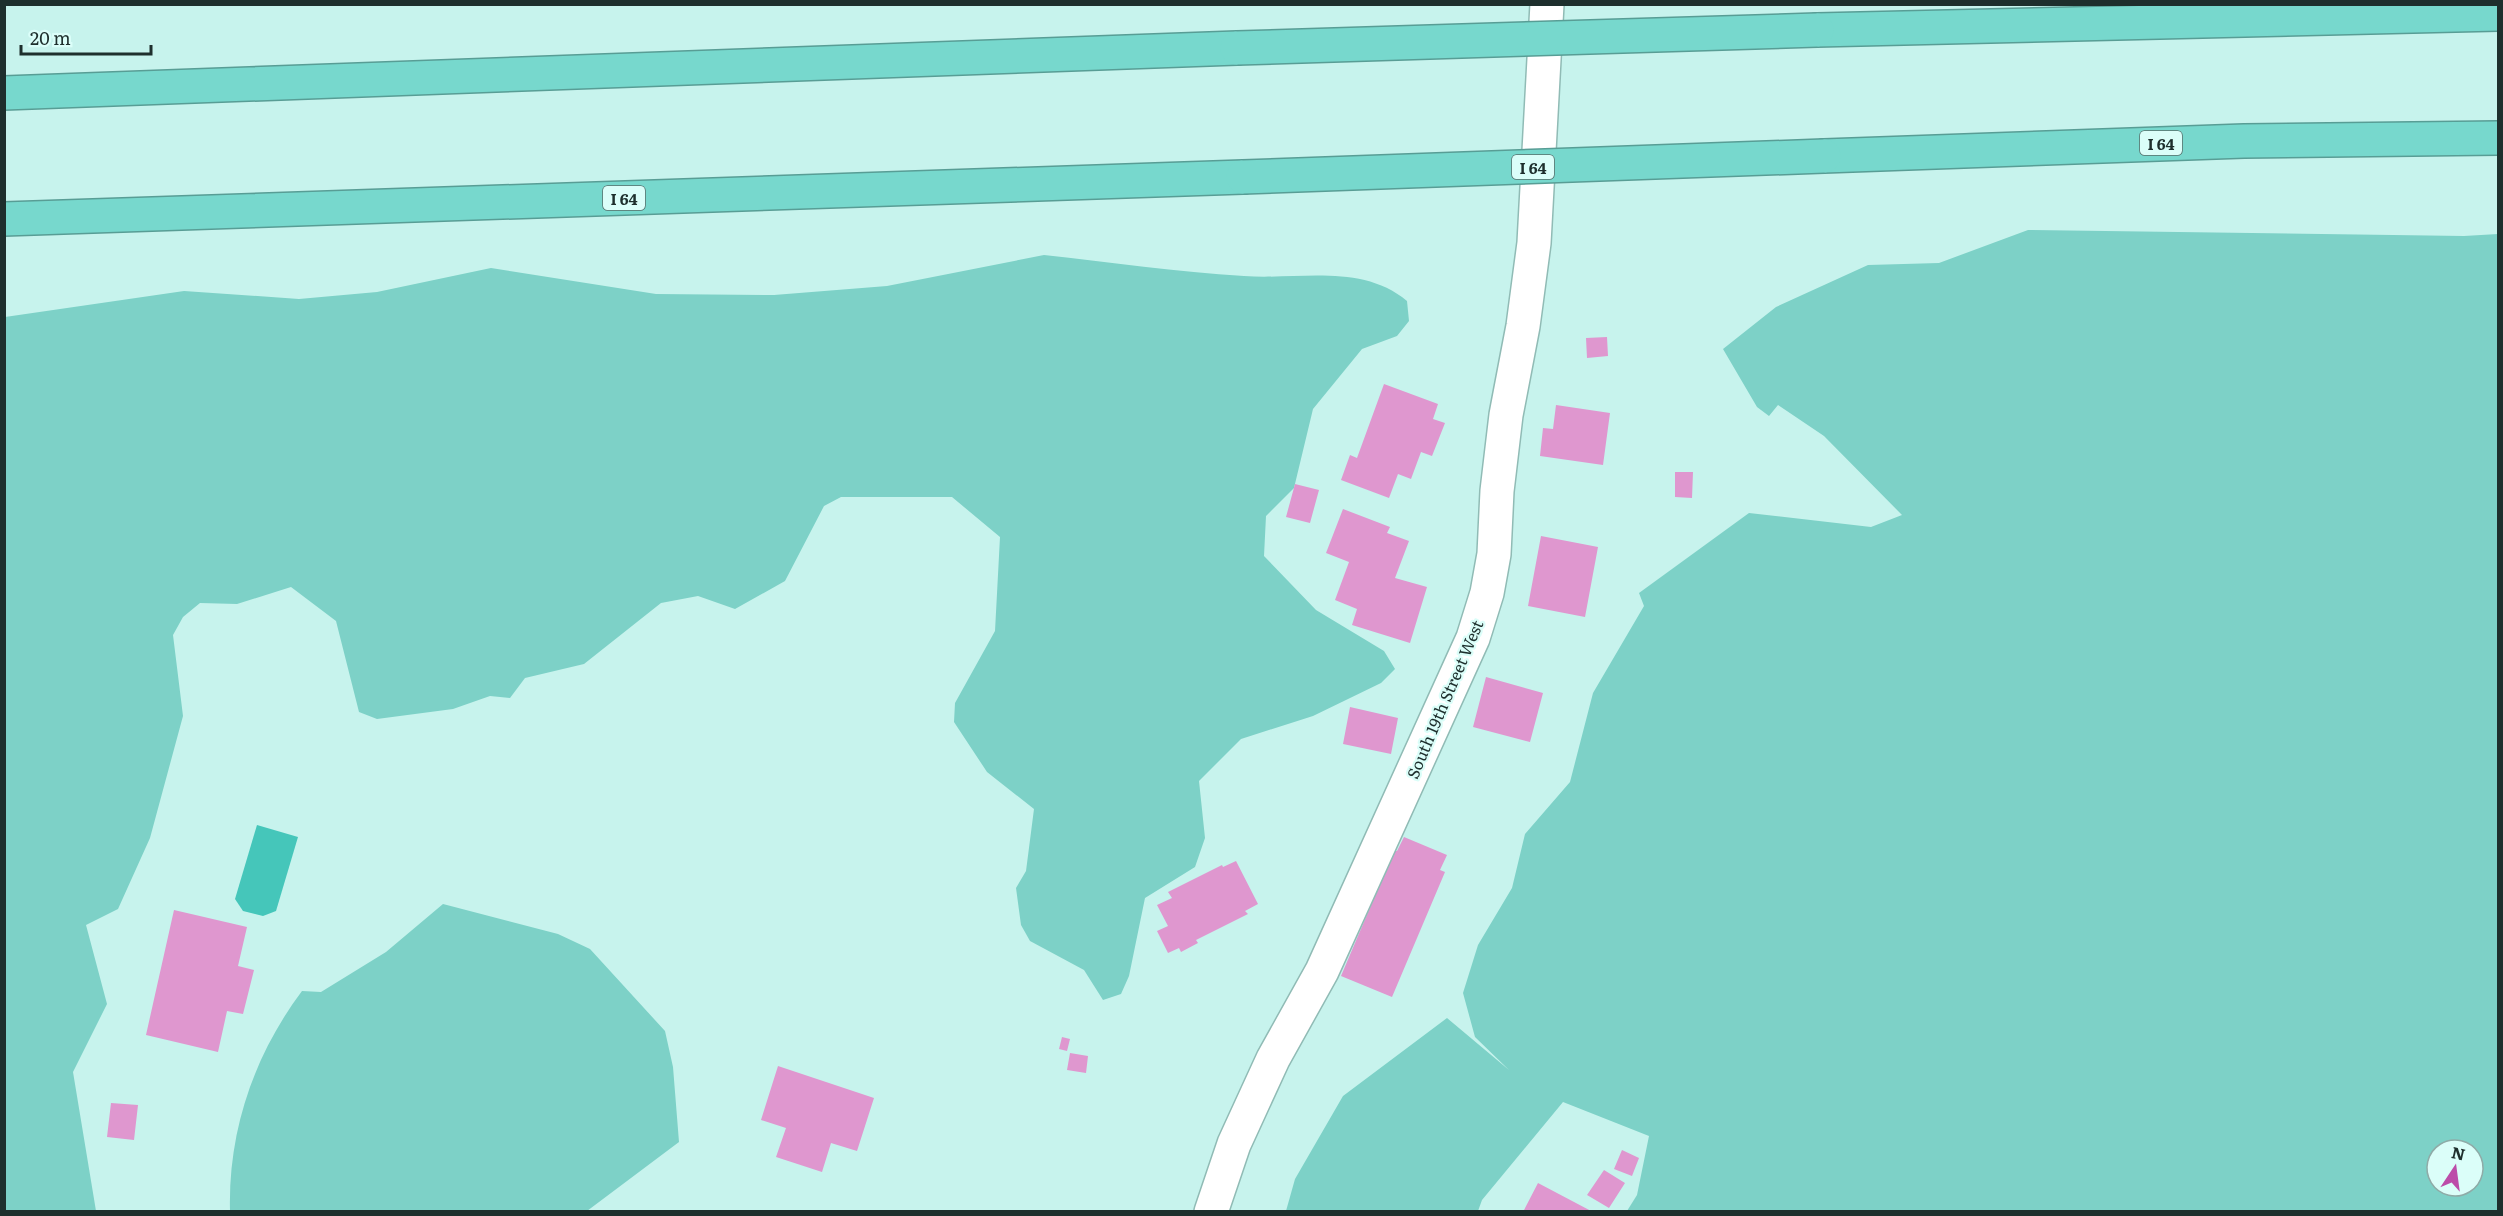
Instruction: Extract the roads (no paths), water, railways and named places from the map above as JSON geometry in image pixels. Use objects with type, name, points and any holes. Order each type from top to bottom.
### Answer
[{"type":"highway","points":[[1832,29],[1943,4]]},
{"type":"highway","points":[[4,93],[1237,48],[1832,29],[2499,14]]},
{"type":"highway","name":"I 64","points":[[4,219],[2244,141],[2499,138]]},
{"type":"street","name":"South 19th Street West","points":[[1211,1212],[1234,1144],[1273,1059],[1322,971],[1473,638],[1487,593],[1494,554],[1497,491],[1506,416],[1523,326],[1534,243],[1547,4]]}]
